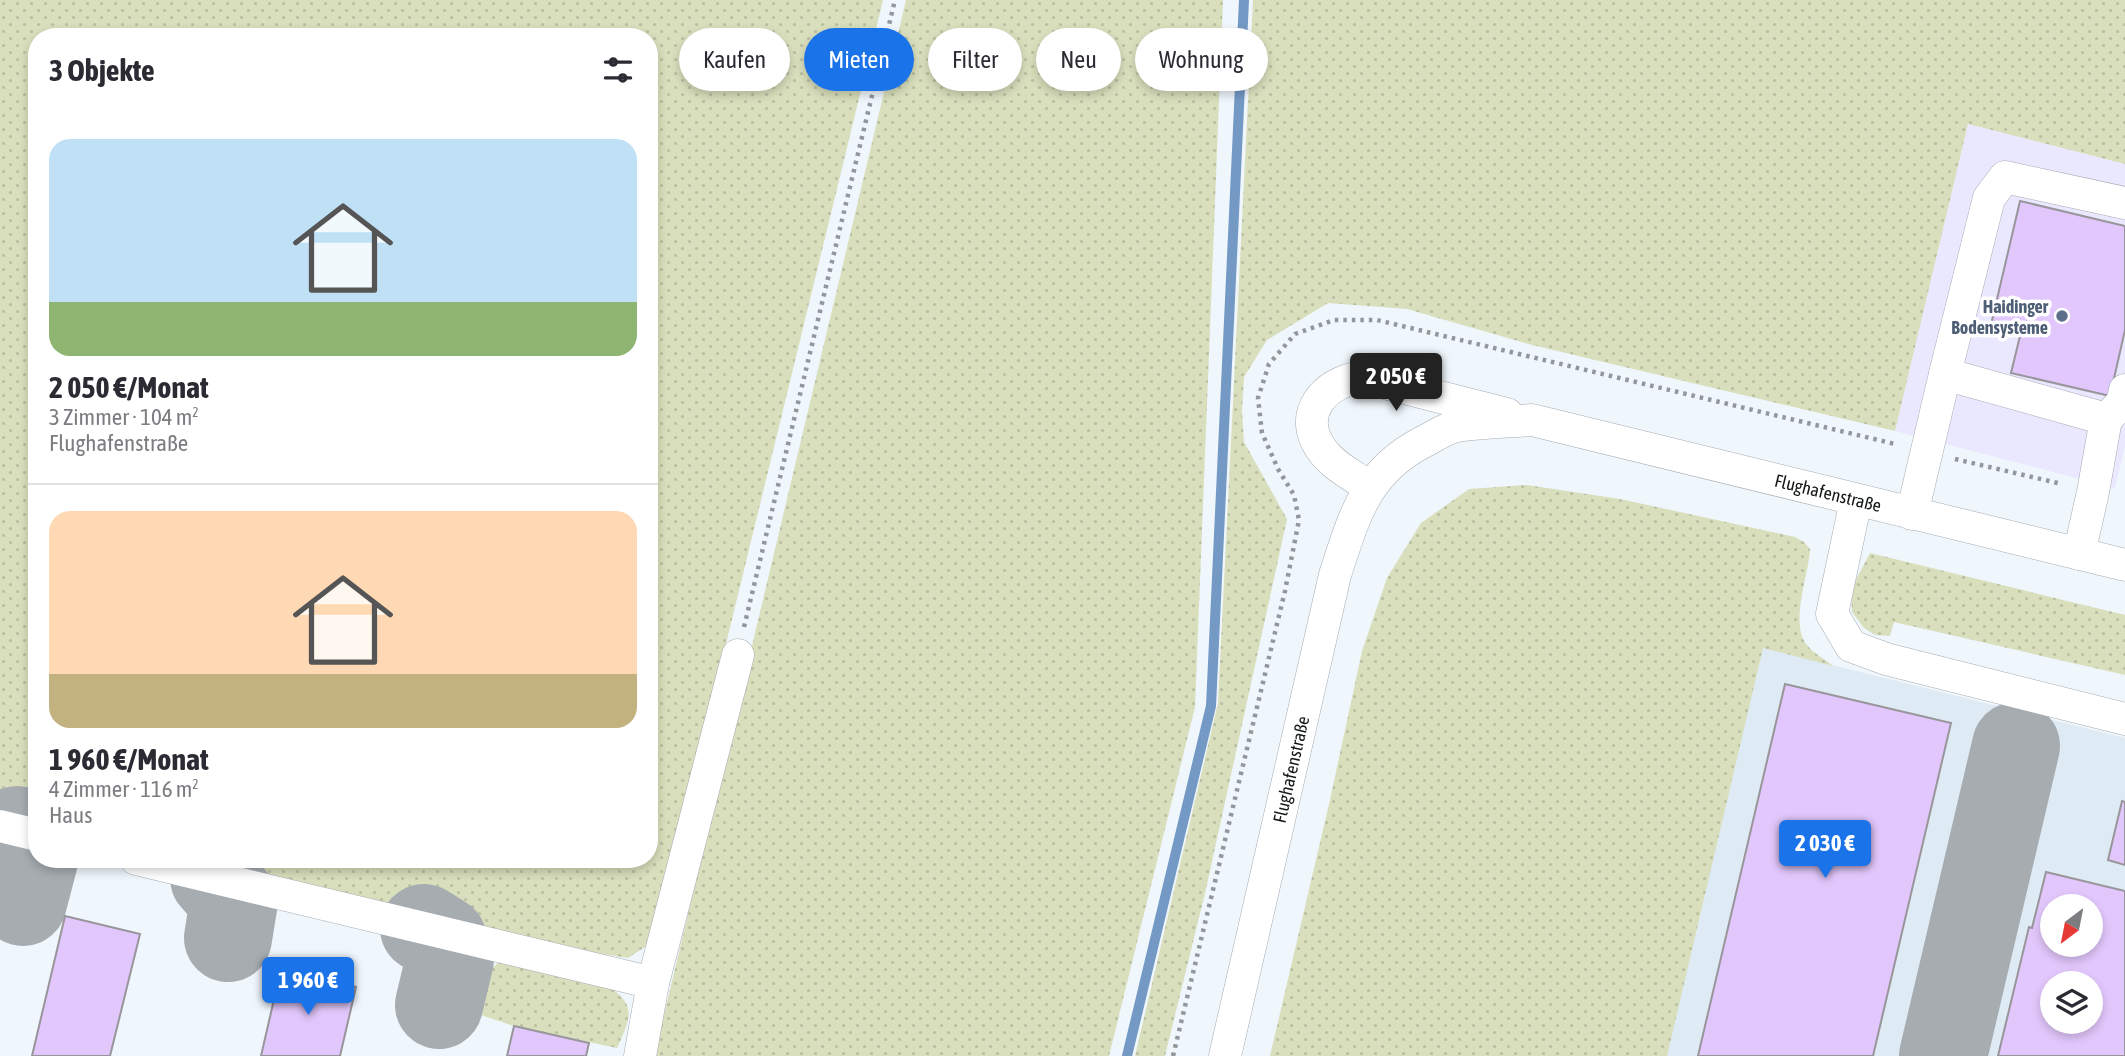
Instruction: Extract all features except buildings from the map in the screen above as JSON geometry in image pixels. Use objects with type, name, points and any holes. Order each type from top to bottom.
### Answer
[{"type":"street","points":[[1912,514],[1989,198],[2005,177],[2125,203]]},
{"type":"street","points":[[1945,374],[2106,419]]},
{"type":"street","name":"Flughafenstraße","points":[[1369,487],[1322,451],[1312,423],[1315,408],[1322,396],[1332,386],[1346,379],[1361,377],[2125,565]]},
{"type":"street","points":[[2079,554],[2106,419],[2122,403],[2125,390]]},
{"type":"street","name":"Flughafenstraße","points":[[1225,1056],[1335,575],[1356,511],[1369,487],[1390,463],[1415,446],[1454,426],[1532,420]]},
{"type":"street","points":[[1856,500],[1832,614],[1851,646],[1886,659],[2125,719]]},
{"type":"street","points":[[640,1056],[653,983],[737,655]]},
{"type":"street","points":[[0,826],[28,833]]},
{"type":"street","points":[[174,868],[653,983]]},
{"type":"path","points":[[737,655],[895,0]]},
{"type":"path","points":[[1173,1056],[1285,590],[1299,520],[1294,495],[1278,469],[1262,433],[1258,398],[1269,364],[1294,334],[1334,320],[1377,320],[2093,492]]},
{"type":"shaded area","points":[[1968,124],[2125,164],[2125,446],[2115,488],[1895,431]]},
{"type":"shaded area","points":[[1764,648],[2125,738],[2125,1056],[1329,1056]]},
{"type":"green space","points":[[0,0],[883,0],[876,28],[804,28],[804,91],[861,91],[674,857],[648,945],[628,958],[578,950],[218,868],[658,868],[658,28],[28,28],[28,825],[0,819]]},
{"type":"green space","points":[[906,0],[1223,0],[1222,28],[1135,28],[1135,91],[1219,91],[1195,707],[1109,1056],[657,1056],[658,1040],[884,91],[914,91],[914,28],[899,28]]},
{"type":"green space","points":[[1253,0],[2125,0],[2125,164],[1968,124],[1895,431],[1532,345],[1407,309],[1328,303],[1267,340],[1244,377],[1244,442],[1287,519],[1206,889],[1165,1056],[1135,1056],[1218,703],[1248,91],[1268,91],[1268,28],[1252,28]]},
{"type":"green space","points":[[1527,485],[1620,499],[1795,537],[1810,549],[1801,598],[1802,636],[1810,648],[1833,666],[1763,648],[1667,1056],[1270,1056],[1362,651],[1387,578],[1421,523],[1469,489]]},
{"type":"green space","points":[[1870,553],[2125,615],[2125,675],[1894,622],[1890,636],[1875,635],[1864,628],[1852,612],[1851,589]]},
{"type":"green space","points":[[499,962],[605,984],[616,992],[627,1005],[629,1012],[626,1028],[617,1048],[514,1026],[478,1014],[473,1006],[479,979]]},
{"type":"waterway","points":[[1127,1056],[1211,706],[1244,0]]},
{"type":"taxiway","points":[[1943,1056],[2016,746]]},
{"type":"taxiway","points":[[17,830],[28,842]]},
{"type":"taxiway","points":[[23,902],[32,868]]},
{"type":"taxiway","points":[[214,878],[234,901],[228,938]]},
{"type":"taxiway","points":[[424,928],[443,940],[450,959],[439,1005]]},
{"type":"place","name":"Haidinger Bodensysteme","points":[[2062,316]]}]
